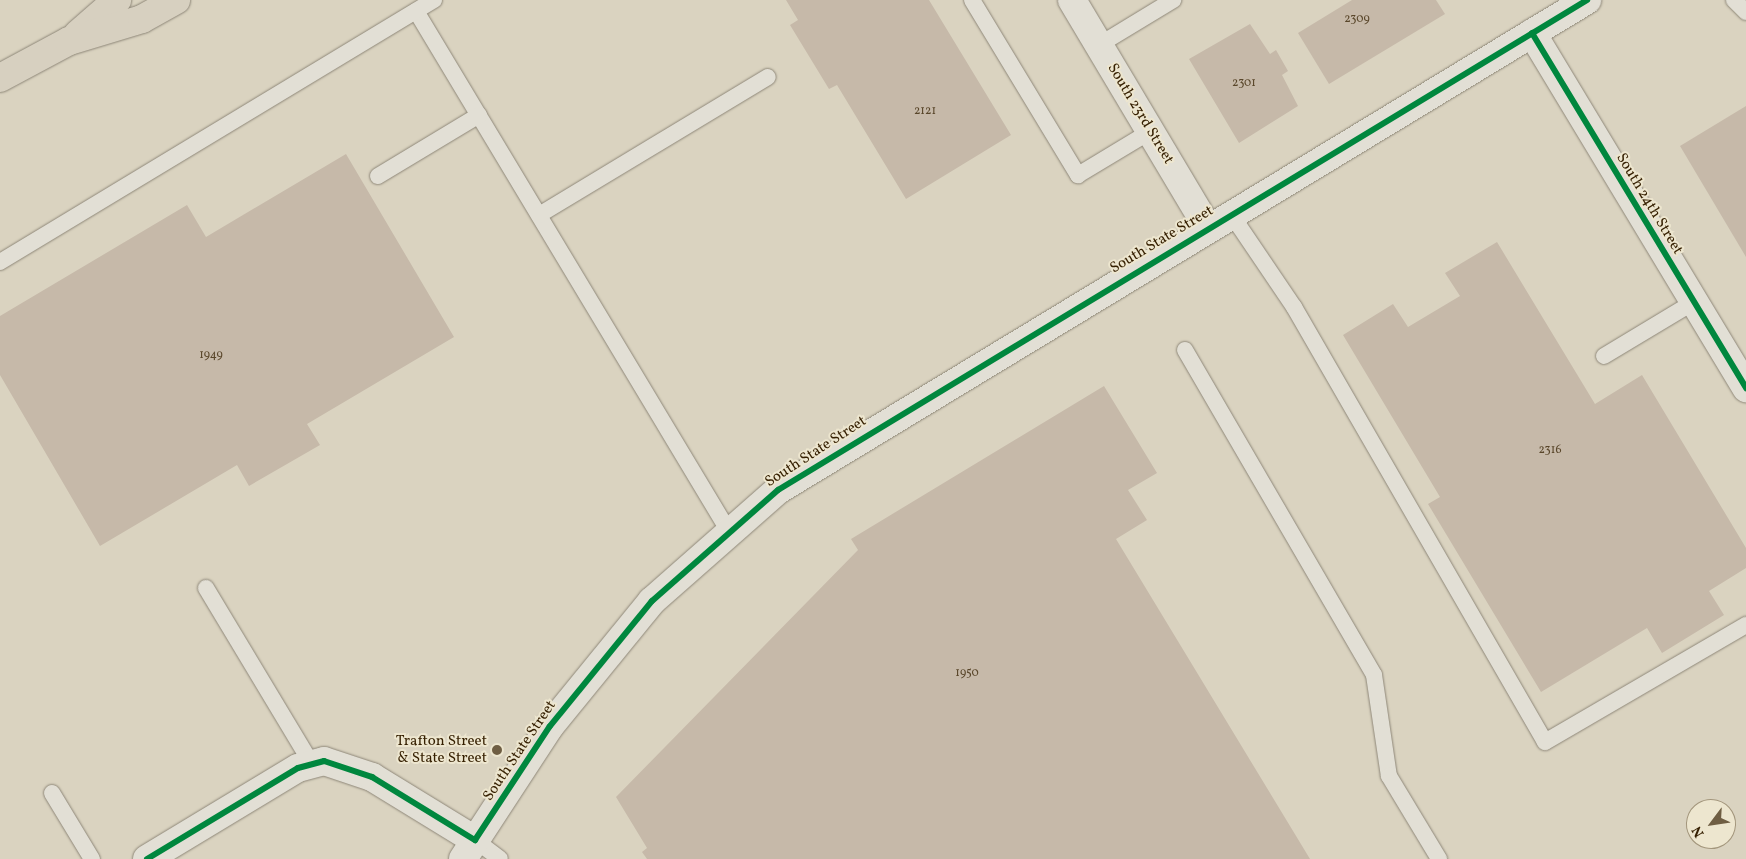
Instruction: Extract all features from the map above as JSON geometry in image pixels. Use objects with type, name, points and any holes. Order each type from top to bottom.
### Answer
[{"type":"highway","points":[[69,41],[117,0]]},
{"type":"highway","points":[[0,78],[69,41],[142,19],[176,0]]},
{"type":"street","name":"South 23rd Street","points":[[1072,0],[1208,228]]},
{"type":"street","name":"South State Street","points":[[469,849],[550,726],[595,668],[652,600],[728,530],[816,464],[1587,0]]},
{"type":"street","name":"South 24th Street","points":[[1532,33],[1746,388]]},
{"type":"street","points":[[147,859],[311,763],[333,763],[372,777],[469,849]]},
{"type":"lane","points":[[0,262],[434,0]]},
{"type":"lane","points":[[972,0],[1078,175],[1151,131]]},
{"type":"lane","points":[[1099,45],[1173,0]]},
{"type":"lane","points":[[1734,0],[1746,12]]},
{"type":"lane","points":[[416,11],[728,530]]},
{"type":"lane","points":[[539,215],[768,77]]},
{"type":"lane","points":[[378,176],[479,115]]},
{"type":"lane","points":[[1231,214],[1294,307],[1545,742],[1746,625]]},
{"type":"lane","points":[[1604,356],[1694,302]]},
{"type":"lane","points":[[1185,350],[1374,675],[1389,776],[1439,859]]},
{"type":"lane","points":[[206,588],[311,763]]},
{"type":"lane","points":[[52,793],[92,859]]},
{"type":"lane","points":[[469,849],[500,859]]},
{"type":"building","points":[[786,0],[929,0],[1011,135],[906,199],[837,85],[829,89],[790,25],[798,20]]},
{"type":"building","points":[[1352,0],[1436,0],[1445,14],[1329,84],[1298,33]]},
{"type":"building","points":[[1250,24],[1270,54],[1276,50],[1288,71],[1282,75],[1298,106],[1239,143],[1189,59]]},
{"type":"building","points":[[1746,106],[1746,257],[1680,146]]},
{"type":"building","points":[[346,154],[454,337],[307,424],[320,445],[249,486],[237,465],[100,546],[0,375],[0,316],[187,205],[206,237]]},
{"type":"building","points":[[1497,242],[1595,404],[1642,375],[1746,548],[1746,568],[1709,591],[1724,615],[1662,653],[1647,628],[1541,692],[1428,504],[1440,497],[1343,335],[1393,304],[1408,327],[1460,296],[1445,273]]},
{"type":"building","points":[[1104,386],[1157,473],[1128,490],[1147,520],[1116,539],[1310,859],[647,859],[642,852],[647,848],[616,797],[858,550],[851,539]]},
{"type":"cycle path","points":[[147,859],[298,768],[324,761],[372,777],[475,840],[550,726],[652,601],[778,490],[1587,0]]},
{"type":"cycle path","points":[[1532,33],[1746,388]]},
{"type":"place","name":"Trafton Street & State Street","points":[[497,750]]}]
